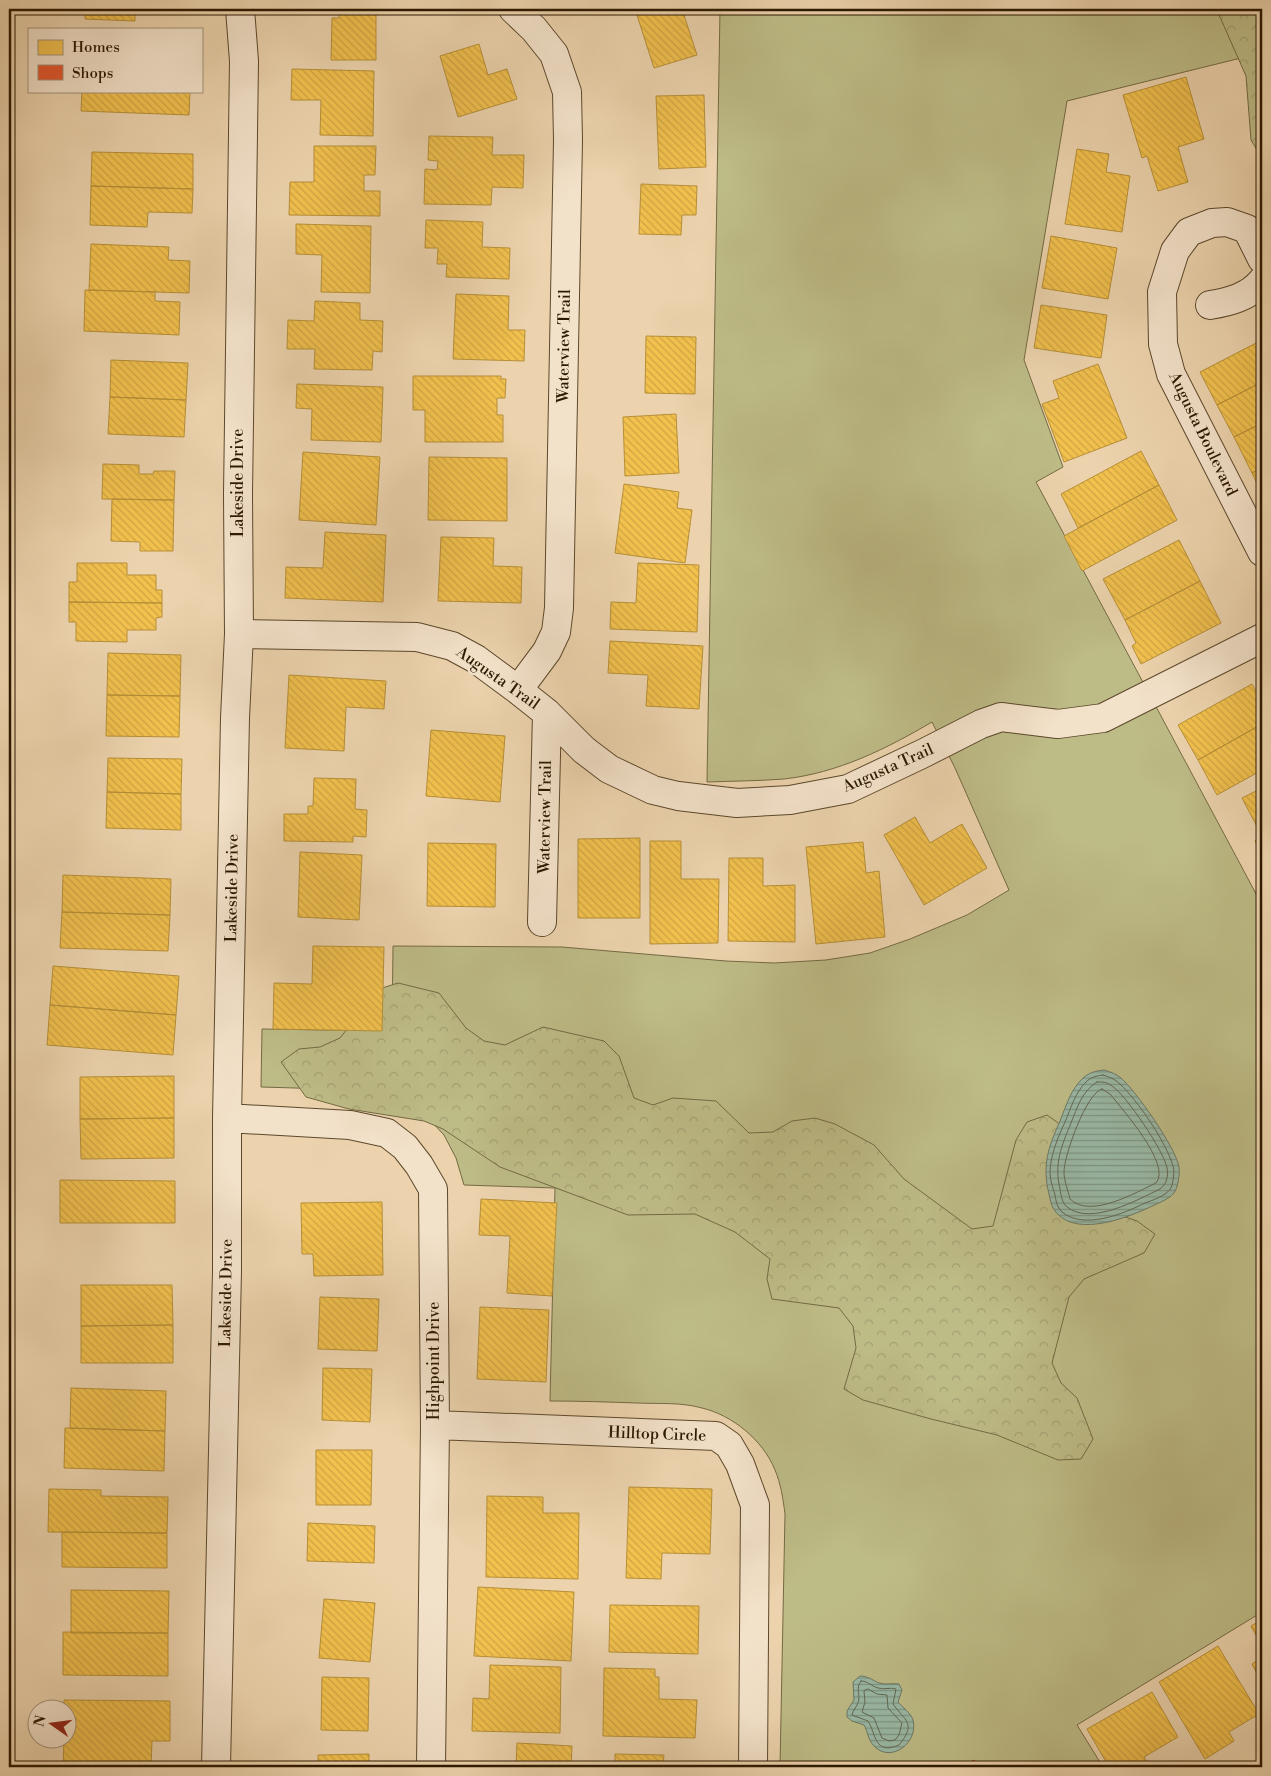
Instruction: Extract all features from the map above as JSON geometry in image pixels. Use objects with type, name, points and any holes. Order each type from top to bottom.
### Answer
[{"type":"street","name":"Lakeside Drive","points":[[216,1767],[227,1271],[227,1118],[235,718],[239,634],[238,494],[244,61],[240,9]]},
{"type":"street","name":"Waterview Trail","points":[[513,9],[534,29],[554,54],[567,92],[568,140],[559,608],[556,632],[548,651],[518,690]]},
{"type":"street","name":"Augusta Boulevard","points":[[1262,259],[1248,229],[1228,222],[1212,223],[1189,232],[1174,251],[1162,292],[1163,344],[1172,374],[1262,552]]},
{"type":"street","points":[[1210,305],[1231,302],[1260,286]]},
{"type":"street","name":"Augusta Trail","points":[[239,634],[417,636],[452,646],[476,659],[518,690],[547,713],[584,750],[609,769],[653,790],[678,796],[737,803],[790,800],[848,789],[981,724],[1001,717],[1058,724],[1103,718],[1262,638]]},
{"type":"street","name":"Waterview Trail","points":[[542,922],[547,713]]},
{"type":"street","name":"Highpoint Drive","points":[[227,1118],[350,1125],[387,1133],[405,1147],[419,1165],[433,1189],[435,1425],[431,1767]]},
{"type":"street","name":"Hilltop Circle","points":[[435,1425],[716,1436],[728,1445],[740,1464],[755,1505],[753,1767]]},
{"type":"green space","points":[[720,9],[1237,9],[1249,56],[1067,101],[1024,360],[1063,467],[1036,482],[1262,905],[1262,1612],[1077,1725],[1103,1767],[780,1767],[785,1514],[777,1475],[763,1449],[745,1430],[724,1416],[694,1406],[550,1401],[555,1188],[464,1185],[456,1158],[444,1135],[426,1116],[363,1090],[261,1087],[262,1029],[392,1031],[393,946],[562,947],[726,961],[774,963],[826,960],[870,953],[910,939],[967,915],[1009,890],[955,768],[932,722],[879,750],[823,771],[784,779],[707,782]]},
{"type":"green space","points":[[1212,9],[1262,9],[1262,158],[1251,140],[1246,76],[1220,17]]},
{"type":"green space","points":[[398,983],[439,993],[466,1028],[484,1041],[505,1045],[543,1027],[604,1041],[619,1056],[634,1098],[653,1105],[673,1098],[716,1101],[749,1133],[773,1132],[792,1121],[815,1118],[835,1124],[874,1145],[904,1179],[972,1229],[993,1226],[1016,1140],[1027,1122],[1047,1115],[1065,1128],[1097,1207],[1137,1221],[1155,1234],[1144,1253],[1084,1279],[1069,1297],[1052,1363],[1061,1383],[1077,1398],[1093,1439],[1081,1459],[1058,1460],[997,1435],[863,1400],[844,1389],[856,1348],[853,1326],[839,1308],[772,1299],[767,1279],[770,1259],[735,1232],[695,1214],[628,1215],[500,1167],[443,1129],[424,1121],[349,1109],[306,1097],[281,1062],[299,1049],[320,1047],[340,1038],[379,989]]},
{"type":"water","points":[[1104,1070],[1121,1078],[1128,1085],[1154,1120],[1176,1158],[1179,1167],[1178,1184],[1174,1193],[1169,1198],[1126,1217],[1098,1224],[1072,1223],[1061,1217],[1053,1208],[1047,1184],[1047,1157],[1075,1087],[1088,1074]]},
{"type":"water","points":[[860,1676],[868,1677],[881,1684],[899,1684],[902,1690],[898,1702],[912,1717],[914,1728],[908,1743],[902,1748],[888,1753],[881,1751],[872,1744],[864,1725],[847,1717],[847,1711],[854,1700],[853,1682]]},
{"type":"building: Homes","points":[[85,9],[155,9],[155,11],[135,10],[135,21],[85,19]]},
{"type":"building: Homes","points":[[339,9],[376,9],[376,60],[331,60],[332,18],[339,18]]},
{"type":"building: Homes","points":[[635,9],[682,9],[697,55],[654,68]]},
{"type":"building: Homes","points":[[479,44],[488,75],[507,69],[517,99],[458,117],[440,56]]},
{"type":"building: Homes","points":[[292,69],[374,71],[373,136],[320,135],[321,100],[291,100]]},
{"type":"building: Homes","points":[[1186,77],[1204,139],[1178,147],[1188,182],[1158,191],[1147,156],[1142,158],[1123,95]]},
{"type":"building: Homes","points":[[82,92],[190,92],[189,115],[81,111]]},
{"type":"building: Homes","points":[[704,95],[706,167],[659,169],[656,96]]},
{"type":"building: Homes","points":[[429,136],[493,137],[492,155],[524,155],[523,188],[492,187],[491,205],[424,204],[425,169],[437,170],[438,161],[428,160]]},
{"type":"building: Homes","points":[[314,146],[376,146],[375,175],[364,175],[364,191],[380,191],[380,216],[289,215],[290,182],[314,182]]},
{"type":"building: Homes","points":[[1077,149],[1109,154],[1106,172],[1130,176],[1122,232],[1065,224]]},
{"type":"building: Homes","points":[[92,152],[193,154],[193,189],[91,186]]},
{"type":"building: Homes","points":[[641,184],[697,186],[696,215],[682,215],[681,235],[639,234]]},
{"type":"building: Homes","points":[[91,186],[193,189],[192,213],[148,212],[147,227],[90,225]]},
{"type":"building: Homes","points":[[426,220],[483,222],[482,247],[510,248],[509,279],[446,277],[447,264],[437,264],[438,248],[425,248]]},
{"type":"building: Homes","points":[[296,224],[371,226],[370,293],[321,292],[322,255],[296,254]]},
{"type":"building: Homes","points":[[1051,236],[1117,248],[1108,299],[1042,288]]},
{"type":"building: Homes","points":[[91,244],[169,247],[168,260],[190,261],[189,293],[89,290]]},
{"type":"building: Homes","points":[[85,290],[155,292],[155,301],[180,302],[179,335],[84,331]]},
{"type":"building: Homes","points":[[456,294],[509,296],[508,330],[525,330],[524,361],[453,359]]},
{"type":"building: Homes","points":[[315,301],[360,303],[360,320],[383,321],[382,352],[373,351],[372,370],[314,369],[315,349],[287,349],[288,320],[314,321]]},
{"type":"building: Homes","points":[[1041,305],[1107,315],[1101,358],[1034,348]]},
{"type":"building: Homes","points":[[646,336],[696,337],[695,394],[645,393]]},
{"type":"building: Homes","points":[[1262,340],[1262,382],[1217,405],[1200,372]]},
{"type":"building: Homes","points":[[111,360],[188,363],[186,400],[110,397]]},
{"type":"building: Homes","points":[[1098,364],[1127,438],[1064,462],[1042,404],[1059,398],[1053,381]]},
{"type":"building: Homes","points":[[413,376],[501,376],[501,379],[506,379],[505,398],[497,398],[497,415],[503,415],[503,442],[425,442],[425,410],[413,410]]},
{"type":"building: Homes","points":[[1262,382],[1262,423],[1234,437],[1217,405]]},
{"type":"building: Homes","points":[[297,384],[383,387],[381,442],[311,440],[312,409],[296,408]]},
{"type":"building: Homes","points":[[110,397],[186,400],[184,437],[108,434]]},
{"type":"building: Homes","points":[[676,414],[679,473],[625,476],[623,417]]},
{"type":"building: Homes","points":[[1262,423],[1262,468],[1252,473],[1234,437]]},
{"type":"building: Homes","points":[[1141,451],[1159,485],[1078,528],[1061,494]]},
{"type":"building: Homes","points":[[303,452],[380,457],[376,525],[299,520]]},
{"type":"building: Homes","points":[[429,457],[507,458],[507,521],[428,520]]},
{"type":"building: Homes","points":[[103,464],[139,465],[139,474],[153,474],[154,471],[175,471],[174,500],[102,499]]},
{"type":"building: Homes","points":[[1262,468],[1262,494],[1252,473]]},
{"type":"building: Homes","points":[[624,484],[679,492],[677,508],[692,510],[685,563],[615,553]]},
{"type":"building: Homes","points":[[1159,485],[1177,520],[1082,571],[1064,536]]},
{"type":"building: Homes","points":[[112,499],[174,500],[173,551],[140,551],[140,542],[111,541]]},
{"type":"building: Homes","points":[[325,532],[386,535],[383,602],[285,598],[286,567],[323,568]]},
{"type":"building: Homes","points":[[441,537],[494,538],[493,566],[522,567],[521,603],[438,601]]},
{"type":"building: Homes","points":[[1179,540],[1200,581],[1125,620],[1103,579]]},
{"type":"building: Homes","points":[[77,563],[127,563],[127,575],[156,575],[156,590],[162,590],[162,603],[69,602],[69,582],[77,582]]},
{"type":"building: Homes","points":[[638,563],[699,565],[697,632],[610,629],[611,602],[636,603]]},
{"type":"building: Homes","points":[[1200,581],[1221,623],[1141,664],[1132,646],[1136,643],[1125,620]]},
{"type":"building: Homes","points":[[69,602],[162,603],[162,617],[156,618],[156,630],[127,630],[127,642],[76,641],[76,622],[69,622]]},
{"type":"building: Homes","points":[[610,641],[703,646],[699,709],[646,706],[648,675],[608,673]]},
{"type":"building: Homes","points":[[108,653],[181,655],[180,696],[107,695]]},
{"type":"building: Homes","points":[[289,675],[386,681],[384,709],[346,707],[344,751],[285,748]]},
{"type":"building: Homes","points":[[1252,684],[1262,702],[1262,724],[1198,760],[1178,725]]},
{"type":"building: Homes","points":[[107,695],[180,696],[179,737],[106,736]]},
{"type":"building: Homes","points":[[1262,724],[1262,770],[1217,795],[1198,760]]},
{"type":"building: Homes","points":[[431,730],[505,736],[500,802],[426,796]]},
{"type":"building: Homes","points":[[108,758],[182,759],[181,794],[107,792]]},
{"type":"building: Homes","points":[[314,778],[356,779],[355,809],[367,810],[366,837],[353,836],[353,842],[284,841],[284,814],[308,814],[308,806],[313,806]]},
{"type":"building: Homes","points":[[1262,788],[1262,836],[1242,798]]},
{"type":"building: Homes","points":[[107,792],[181,794],[181,830],[106,828]]},
{"type":"building: Homes","points":[[915,817],[930,843],[962,824],[987,868],[924,905],[884,835]]},
{"type":"building: Homes","points":[[1262,837],[1262,855],[1255,841]]},
{"type":"building: Homes","points":[[640,838],[640,918],[578,918],[578,839]]},
{"type":"building: Homes","points":[[650,841],[681,841],[681,879],[719,879],[718,943],[650,944]]},
{"type":"building: Homes","points":[[863,842],[866,873],[879,871],[885,937],[816,944],[806,847]]},
{"type":"building: Homes","points":[[428,843],[496,844],[495,907],[427,906]]},
{"type":"building: Homes","points":[[300,852],[362,855],[359,920],[298,917]]},
{"type":"building: Homes","points":[[729,858],[763,858],[763,886],[795,885],[795,942],[728,941]]},
{"type":"building: Homes","points":[[63,875],[171,879],[170,915],[62,912]]},
{"type":"building: Homes","points":[[62,912],[170,915],[168,951],[60,948]]},
{"type":"building: Homes","points":[[313,946],[384,947],[382,1031],[273,1029],[274,983],[312,984]]},
{"type":"building: Homes","points":[[53,966],[179,976],[176,1015],[50,1005]]},
{"type":"building: Homes","points":[[50,1005],[176,1015],[173,1055],[47,1045]]},
{"type":"building: Homes","points":[[174,1076],[174,1118],[80,1119],[80,1077]]},
{"type":"building: Homes","points":[[174,1118],[174,1158],[81,1159],[80,1119]]},
{"type":"building: Homes","points":[[60,1180],[175,1181],[175,1223],[60,1223]]},
{"type":"building: Homes","points":[[481,1199],[557,1203],[552,1296],[507,1293],[510,1236],[479,1235]]},
{"type":"building: Homes","points":[[382,1202],[383,1275],[314,1276],[313,1254],[302,1254],[301,1203]]},
{"type":"building: Homes","points":[[81,1285],[172,1285],[173,1325],[81,1326]]},
{"type":"building: Homes","points":[[320,1297],[379,1299],[377,1351],[318,1349]]},
{"type":"building: Homes","points":[[480,1307],[549,1310],[546,1382],[477,1379]]},
{"type":"building: Homes","points":[[173,1325],[173,1363],[81,1363],[81,1326]]},
{"type":"building: Homes","points":[[323,1368],[372,1369],[370,1422],[322,1420]]},
{"type":"building: Homes","points":[[71,1388],[166,1391],[165,1431],[70,1428]]},
{"type":"building: Homes","points":[[65,1428],[165,1431],[164,1471],[64,1468]]},
{"type":"building: Homes","points":[[316,1450],[372,1450],[371,1505],[316,1505]]},
{"type":"building: Homes","points":[[629,1487],[712,1489],[710,1554],[662,1553],[661,1579],[626,1578]]},
{"type":"building: Homes","points":[[49,1489],[101,1490],[101,1496],[168,1497],[167,1533],[48,1532]]},
{"type":"building: Homes","points":[[487,1496],[543,1497],[543,1513],[579,1513],[578,1579],[486,1577]]},
{"type":"building: Homes","points":[[308,1523],[375,1526],[374,1563],[307,1561]]},
{"type":"building: Homes","points":[[62,1532],[167,1533],[167,1568],[62,1567]]},
{"type":"building: Homes","points":[[478,1587],[574,1592],[571,1661],[474,1656]]},
{"type":"building: Homes","points":[[71,1590],[169,1591],[168,1633],[71,1633]]},
{"type":"building: Homes","points":[[324,1599],[375,1603],[370,1662],[319,1658]]},
{"type":"building: Homes","points":[[610,1605],[699,1606],[698,1654],[609,1652]]},
{"type":"building: Homes","points":[[1262,1620],[1262,1646],[1251,1626]]},
{"type":"building: Homes","points":[[63,1632],[168,1633],[168,1676],[63,1675]]},
{"type":"building: Homes","points":[[1218,1646],[1259,1714],[1229,1732],[1234,1741],[1205,1759],[1159,1682]]},
{"type":"building: Homes","points":[[1262,1658],[1262,1683],[1252,1664]]},
{"type":"building: Homes","points":[[490,1665],[561,1667],[560,1733],[472,1731],[473,1698],[489,1699]]},
{"type":"building: Homes","points":[[604,1668],[655,1669],[655,1677],[659,1677],[659,1699],[697,1700],[695,1738],[603,1736]]},
{"type":"building: Homes","points":[[322,1677],[369,1678],[368,1731],[321,1730]]},
{"type":"building: Homes","points":[[1152,1692],[1178,1737],[1144,1757],[1150,1767],[1109,1767],[1087,1729]]},
{"type":"building: Homes","points":[[78,1700],[170,1701],[170,1741],[152,1741],[151,1767],[63,1767],[64,1748],[78,1748]]},
{"type":"building: Homes","points":[[517,1743],[572,1746],[571,1767],[516,1767]]},
{"type":"building: Homes","points":[[369,1754],[369,1767],[318,1767],[318,1755]]},
{"type":"building: Homes","points":[[615,1754],[664,1755],[663,1767],[615,1767]]},
{"type":"building: Shops","points":[[974,1760],[978,1767],[962,1767]]}]
